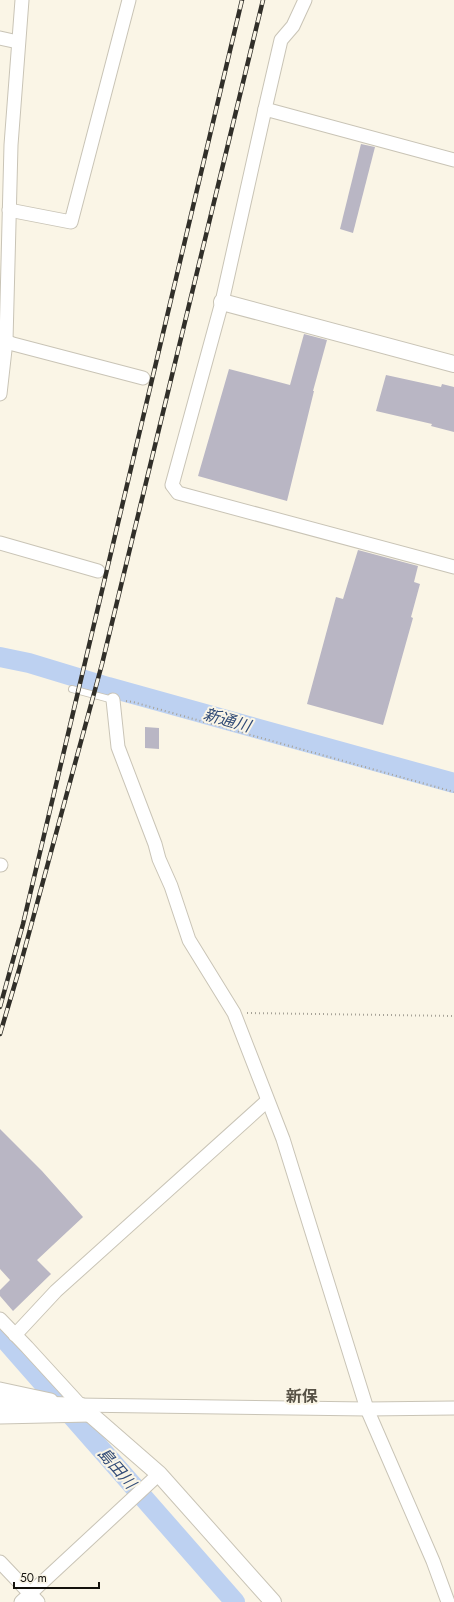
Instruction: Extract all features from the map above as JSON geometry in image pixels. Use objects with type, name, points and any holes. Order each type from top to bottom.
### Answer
[{"type":"street","points":[[0,394],[9,210],[6,143],[22,0]]},
{"type":"street","points":[[9,210],[71,222],[129,0]]},
{"type":"street","points":[[305,0],[293,26],[281,40],[222,302],[172,485],[178,493],[454,566]]},
{"type":"street","points":[[0,38],[18,42]]},
{"type":"street","points":[[265,109],[454,160]]},
{"type":"street","points":[[222,302],[454,364]]},
{"type":"street","points":[[3,340],[13,344],[142,378]]},
{"type":"street","points":[[0,543],[98,571]]},
{"type":"street","points":[[113,700],[118,747],[155,844],[159,859],[171,886],[189,940],[234,1013],[283,1139],[367,1409],[433,1561],[448,1602]]},
{"type":"street","points":[[15,1335],[56,1291],[268,1102]]},
{"type":"street","points":[[0,1319],[86,1410],[159,1474],[273,1602]]},
{"type":"street","points":[[0,1389],[86,1410]]},
{"type":"street","points":[[0,1403],[86,1410]]},
{"type":"street","points":[[0,1417],[86,1410],[454,1408]]},
{"type":"street","points":[[0,1562],[30,1599],[159,1474]]},
{"type":"lane","points":[[72,689],[113,700]]},
{"type":"path","points":[[113,700],[133,702],[454,792]]},
{"type":"path","points":[[234,1013],[454,1016]]},
{"type":"building","points":[[361,144],[375,147],[353,233],[340,229]]},
{"type":"building","points":[[304,334],[327,340],[313,391],[287,501],[198,476],[229,369],[290,385]]},
{"type":"building","points":[[386,375],[441,387],[442,384],[454,387],[454,432],[431,426],[432,424],[376,411]]},
{"type":"building","points":[[358,550],[418,566],[414,582],[420,584],[411,617],[413,618],[383,725],[307,704],[336,597],[343,599]]},
{"type":"building","points":[[145,727],[159,728],[159,749],[145,748]]},
{"type":"building","points":[[0,1129],[42,1171],[83,1217],[37,1260],[51,1274],[13,1311],[0,1296],[0,1290],[10,1280],[0,1269]]},
{"type":"waterway","name":"新通川","points":[[0,657],[29,663],[108,687],[454,783]]},
{"type":"waterway","name":"島田川","points":[[0,1334],[235,1602]]},
{"type":"railway","points":[[0,1007],[23,924],[242,0]]},
{"type":"railway","points":[[0,1034],[19,970],[102,664],[263,0]]},
{"type":"district","name":"新保","points":[[302,1396]]}]
